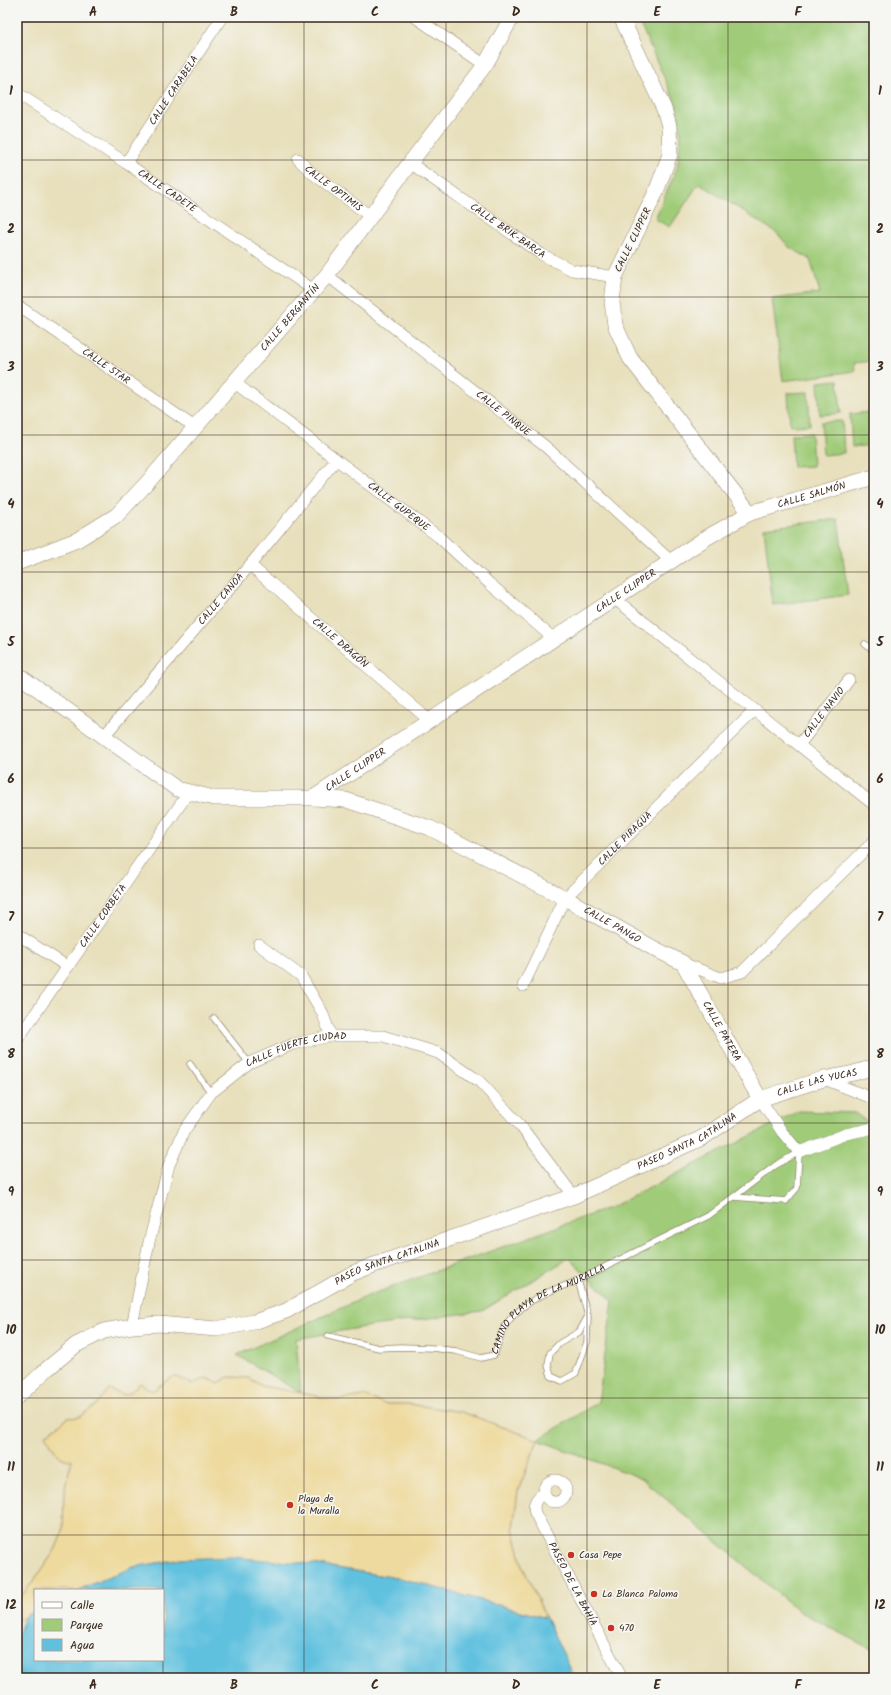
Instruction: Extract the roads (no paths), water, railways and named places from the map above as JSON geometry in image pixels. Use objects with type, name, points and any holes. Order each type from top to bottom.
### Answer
[{"type":"street","name":"CALLE CARABELA","points":[[126,163],[222,17]]},
{"type":"street","points":[[415,17],[485,65]]},
{"type":"street","name":"CALLE BERGANTÍN","points":[[17,563],[77,540],[117,515],[196,428],[315,291],[485,65],[512,17]]},
{"type":"street","name":"CALLE CLIPPER","points":[[312,798],[672,562],[706,538],[750,513],[630,358],[615,325],[612,302],[615,277],[656,192],[670,154],[669,126],[664,109],[621,17]]},
{"type":"street","name":"CALLE CADETE","points":[[17,93],[126,163],[315,291]]},
{"type":"street","name":"CALLE OPTIMIS","points":[[298,159],[312,173],[370,216]]},
{"type":"street","name":"CALLE BRIK-BARCA","points":[[410,163],[541,254],[572,270],[615,277]]},
{"type":"street","name":"CALLE PINQUE","points":[[327,275],[546,447],[672,562]]},
{"type":"street","name":"CALLE STAR","points":[[17,306],[196,428]]},
{"type":"street","name":"CALLE GUPEQUE","points":[[235,383],[438,537],[554,639]]},
{"type":"street","name":"CALLE CANOA","points":[[104,736],[250,566],[336,460]]},
{"type":"street","name":"CALLE SALMÓN","points":[[750,513],[874,477]]},
{"type":"street","name":"CALLE DRAGÓN","points":[[250,566],[430,721]]},
{"type":"street","points":[[615,599],[874,806]]},
{"type":"street","points":[[19,680],[104,736],[177,789],[214,798],[312,798]]},
{"type":"street","name":"CALLE NAVIO","points":[[799,745],[849,680]]},
{"type":"street","name":"CALLE PIRAGUA","points":[[523,986],[564,898],[755,710]]},
{"type":"street","name":"CALLE CORBETA","points":[[17,1040],[189,792]]},
{"type":"street","name":"CALLE PANGO","points":[[312,798],[346,800],[430,828],[564,898],[655,949],[683,963],[721,978],[742,972],[874,841]]},
{"type":"street","points":[[17,934],[68,967]]},
{"type":"street","points":[[259,945],[301,976],[322,1012],[331,1036]]},
{"type":"street","name":"CALLE PATERA","points":[[683,963],[760,1099]]},
{"type":"street","name":"CALLE FUERTE CIUDAD","points":[[132,1326],[149,1242],[169,1165],[184,1131],[211,1093],[249,1063],[293,1044],[331,1036],[383,1036],[438,1053],[479,1081],[519,1124],[574,1196]]},
{"type":"street","name":"CALLE LAS YUCAS","points":[[760,1099],[823,1078],[854,1073],[874,1067]]},
{"type":"street","points":[[823,1078],[874,1099]]},
{"type":"street","points":[[760,1099],[799,1152]]},
{"type":"street","name":"PASEO SANTA CATALINA","points":[[17,1398],[47,1369],[76,1345],[104,1331],[132,1326],[159,1324],[216,1329],[254,1322],[286,1311],[353,1273],[574,1196],[702,1138],[760,1099]]},
{"type":"street","name":"CAMINO PLAYA DE LA MURALLA","points":[[799,1152],[846,1134],[874,1128]]},
{"type":"street","name":"PASEO DE LA BAHÍA","points":[[544,1492],[536,1500],[534,1508],[535,1513],[622,1678]]},
{"type":"lane","points":[[864,644],[874,651]]},
{"type":"lane","points":[[214,1018],[249,1063]]},
{"type":"lane","points":[[190,1064],[211,1093]]},
{"type":"lane","points":[[734,1197],[786,1201],[797,1188],[799,1152]]},
{"type":"lane","name":"CAMINO PLAYA DE LA MURALLA","points":[[328,1336],[379,1348],[432,1348],[456,1351],[480,1358],[494,1355],[504,1327],[518,1311],[550,1291],[578,1280],[708,1216],[776,1165],[799,1152]]},
{"type":"lane","points":[[578,1280],[588,1316],[587,1342],[576,1373],[562,1382],[551,1376],[548,1365],[550,1353],[560,1343],[579,1332],[588,1316]]},
{"type":"water","points":[[231,1557],[313,1564],[403,1579],[546,1618],[575,1678],[17,1678],[17,1637],[25,1616],[34,1612],[34,1661],[164,1661],[164,1589],[80,1589],[134,1567],[181,1559]]},
{"type":"place","name":"Playa de la Muralla","points":[[290,1505]]},
{"type":"place","name":"Casa Pepe","points":[[571,1555]]},
{"type":"place","name":"La Blanca Paloma","points":[[594,1594]]},
{"type":"place","name":"470","points":[[611,1628]]}]
